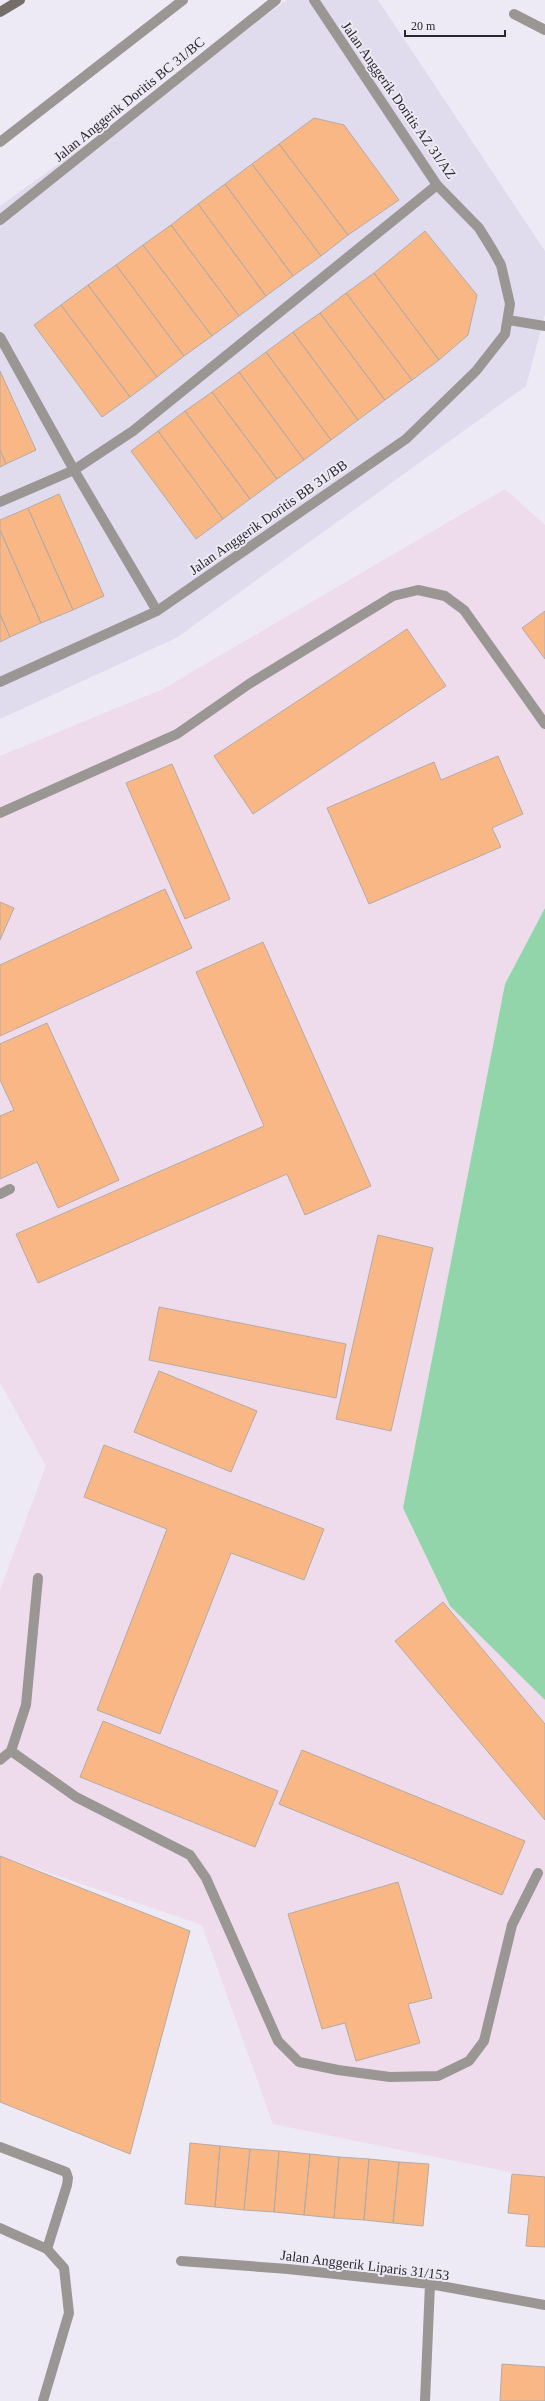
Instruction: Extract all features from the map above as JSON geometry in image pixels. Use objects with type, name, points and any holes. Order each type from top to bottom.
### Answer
[{"type":"street","points":[[0,12],[20,0]]},
{"type":"street","points":[[0,142],[183,0]]},
{"type":"street","name":"Jalan Anggerik Doritis BC 31/BC","points":[[0,220],[276,0]]},
{"type":"street","name":"Jalan Anggerik Doritis AZ 31/AZ","points":[[314,0],[437,185],[479,228],[501,265],[510,304],[508,320]]},
{"type":"street","points":[[514,14],[545,30]]},
{"type":"street","points":[[0,502],[74,470],[132,431],[437,185]]},
{"type":"street","points":[[508,320],[545,326]]},
{"type":"street","name":"Jalan Anggerik Doritis BB 31/BB","points":[[0,682],[157,611],[406,439],[476,372],[505,334],[508,320]]},
{"type":"street","points":[[0,338],[74,470],[157,611]]},
{"type":"street","points":[[0,813],[177,734],[249,684],[393,596],[418,590],[445,596],[464,610],[545,724]]},
{"type":"street","points":[[0,1194],[10,1189]]},
{"type":"street","points":[[0,1760],[11,1751],[26,1705],[38,1578]]},
{"type":"street","points":[[11,1751],[76,1797],[190,1855],[206,1878],[278,2040],[299,2062],[338,2070],[390,2077],[438,2076],[469,2061],[484,2040],[512,1925],[538,1873]]},
{"type":"street","points":[[0,2147],[66,2172],[68,2178],[67,2185],[46,2249]]},
{"type":"street","points":[[0,2228],[46,2249],[64,2268],[69,2313],[43,2401]]},
{"type":"street","name":"Jalan Anggerik Liparis 31/153","points":[[181,2260],[288,2269],[430,2284],[545,2305]]},
{"type":"street","points":[[425,2401],[430,2284]]},
{"type":"shaded area","points":[[287,0],[378,0],[545,251],[545,314],[526,386],[176,638],[0,719],[0,206]]},
{"type":"shaded area","points":[[505,489],[545,525],[545,908],[505,984],[403,1508],[450,1606],[545,1700],[545,2179],[273,2124],[202,1925],[0,1856],[0,1590],[46,1466],[0,1382],[0,756],[163,689]]},
{"type":"green space","points":[[545,908],[545,1700],[450,1606],[403,1508],[505,984]]},
{"type":"building","points":[[314,118],[344,125],[399,200],[348,235],[279,144]]},
{"type":"building","points":[[279,144],[348,235],[321,256],[252,164]]},
{"type":"building","points":[[252,164],[321,256],[293,276],[225,184]]},
{"type":"building","points":[[225,184],[293,276],[266,296],[198,204]]},
{"type":"building","points":[[198,204],[266,296],[239,316],[171,225]]},
{"type":"building","points":[[171,225],[239,316],[212,336],[143,245]]},
{"type":"building","points":[[425,231],[477,295],[468,335],[439,360],[374,273]]},
{"type":"building","points":[[143,245],[212,336],[184,356],[116,265]]},
{"type":"building","points":[[116,265],[184,356],[157,377],[88,285]]},
{"type":"building","points":[[374,273],[439,360],[412,380],[346,293]]},
{"type":"building","points":[[88,285],[157,377],[130,397],[61,305]]},
{"type":"building","points":[[346,293],[412,380],[385,400],[320,313]]},
{"type":"building","points":[[61,305],[130,397],[102,417],[34,325]]},
{"type":"building","points":[[320,313],[385,400],[358,420],[293,332]]},
{"type":"building","points":[[293,332],[358,420],[331,440],[266,352]]},
{"type":"building","points":[[266,352],[331,440],[304,460],[239,372]]},
{"type":"building","points":[[0,371],[36,450],[6,464],[0,450]]},
{"type":"building","points":[[239,372],[304,460],[277,479],[212,392]]},
{"type":"building","points":[[212,392],[277,479],[250,499],[185,411]]},
{"type":"building","points":[[185,411],[250,499],[223,519],[158,431]]},
{"type":"building","points":[[158,431],[223,519],[196,539],[131,451]]},
{"type":"building","points":[[0,450],[6,464],[0,467]]},
{"type":"building","points":[[59,494],[104,596],[73,610],[28,508]]},
{"type":"building","points":[[28,508],[73,610],[41,623],[0,530],[0,520]]},
{"type":"building","points":[[0,530],[41,623],[10,637],[0,614]]},
{"type":"building","points":[[545,611],[545,659],[522,628]]},
{"type":"building","points":[[0,614],[10,637],[0,642]]},
{"type":"building","points":[[407,629],[446,686],[253,814],[214,756]]},
{"type":"building","points":[[498,756],[523,814],[492,828],[501,847],[369,904],[327,808],[434,762],[441,780]]},
{"type":"building","points":[[172,764],[230,899],[185,919],[126,783]]},
{"type":"building","points":[[165,889],[192,948],[0,1036],[0,965]]},
{"type":"building","points":[[0,902],[14,908],[0,940]]},
{"type":"building","points":[[263,942],[371,1186],[305,1215],[287,1174],[38,1283],[16,1234],[264,1126],[196,972]]},
{"type":"building","points":[[47,1023],[119,1180],[58,1208],[37,1162],[0,1179],[0,1116],[14,1110],[0,1080],[0,1044]]},
{"type":"building","points":[[378,1235],[433,1248],[391,1431],[336,1419]]},
{"type":"building","points":[[159,1307],[346,1344],[336,1398],[149,1360]]},
{"type":"building","points":[[159,1371],[257,1411],[231,1472],[134,1432]]},
{"type":"building","points":[[104,1445],[324,1529],[304,1580],[231,1553],[160,1734],[97,1710],[167,1529],[84,1497]]},
{"type":"building","points":[[443,1602],[545,1724],[545,1820],[395,1641]]},
{"type":"building","points":[[103,1721],[278,1791],[255,1847],[80,1777]]},
{"type":"building","points":[[302,1750],[525,1841],[502,1895],[279,1804]]},
{"type":"building","points":[[0,1856],[190,1931],[130,2154],[0,2102]]},
{"type":"building","points":[[398,1882],[432,1998],[408,2004],[420,2043],[356,2061],[345,2023],[322,2029],[288,1914]]},
{"type":"building","points":[[190,2143],[220,2146],[215,2207],[185,2204]]},
{"type":"building","points":[[220,2146],[250,2149],[244,2210],[215,2207]]},
{"type":"building","points":[[250,2149],[279,2151],[274,2212],[244,2210]]},
{"type":"building","points":[[279,2151],[310,2154],[304,2215],[274,2212]]},
{"type":"building","points":[[310,2154],[339,2157],[334,2218],[304,2215]]},
{"type":"building","points":[[339,2157],[369,2159],[364,2220],[334,2218]]},
{"type":"building","points":[[369,2159],[399,2162],[393,2223],[364,2220]]},
{"type":"building","points":[[399,2162],[429,2164],[423,2226],[393,2223]]},
{"type":"building","points":[[512,2174],[545,2177],[545,2247],[526,2246],[529,2215],[508,2213]]},
{"type":"building","points":[[502,2364],[545,2367],[545,2401],[500,2401]]}]
